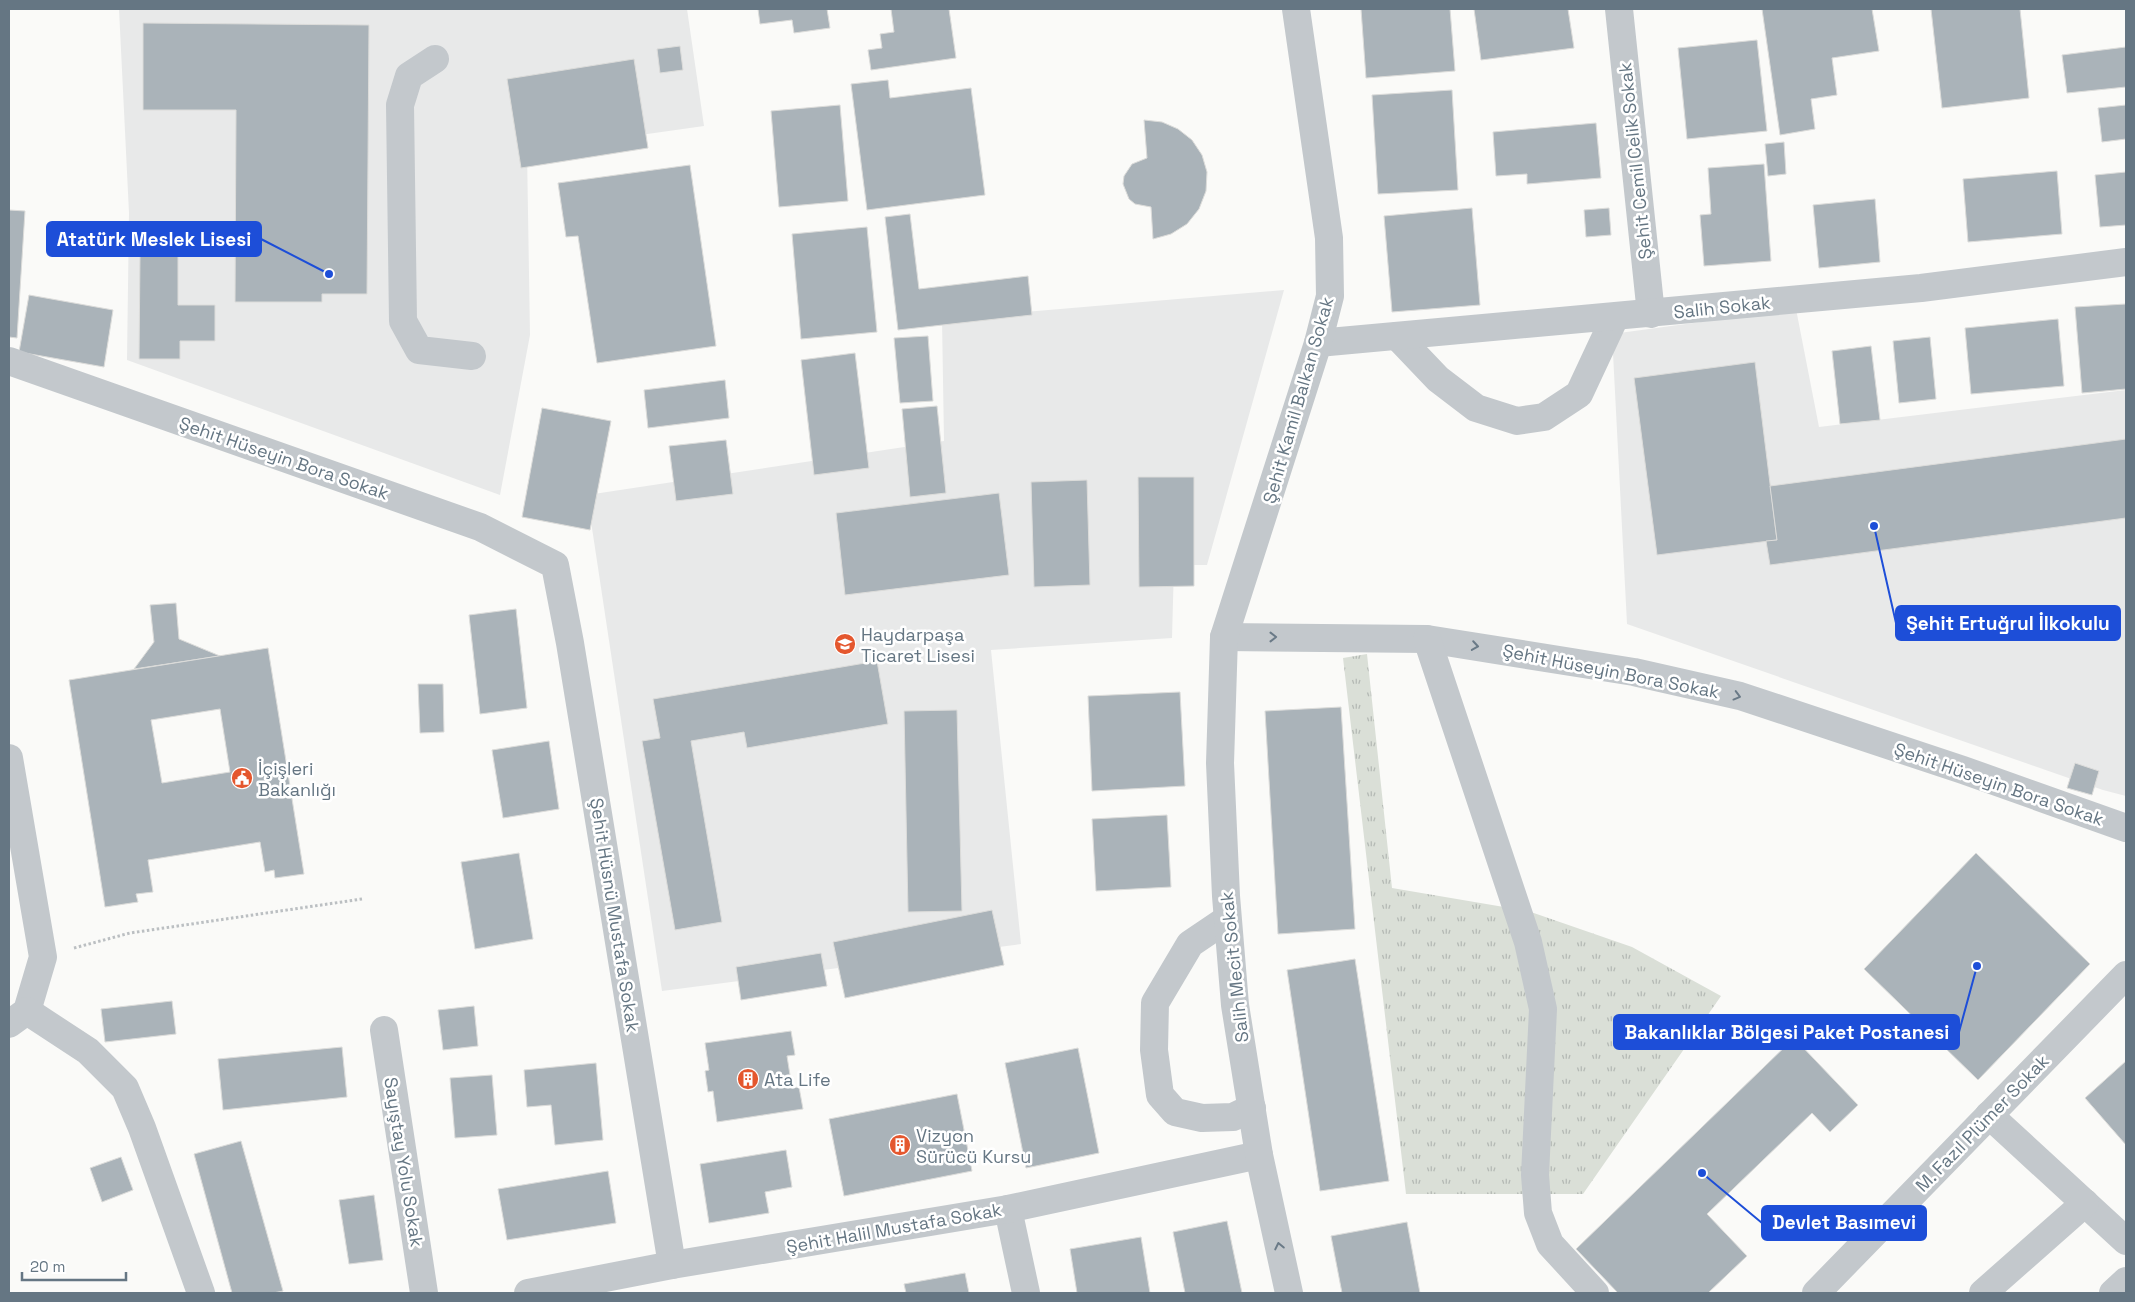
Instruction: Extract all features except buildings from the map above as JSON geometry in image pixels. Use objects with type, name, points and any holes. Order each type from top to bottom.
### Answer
[{"type":"street","name":"Şehit Kamil Balkan Sokak","points":[[1224,637],[1318,343],[1330,296],[1329,238],[1296,9]]},
{"type":"street","name":"Şehit Cemil Celik Sokak","points":[[1619,9],[1651,314]]},
{"type":"street","points":[[435,58],[409,76],[400,105],[403,321],[419,350],[472,356]]},
{"type":"street","name":"Salih Sokak","points":[[1318,343],[1921,288],[2126,262]]},
{"type":"street","points":[[1397,336],[1438,379],[1476,408],[1516,420],[1544,417],[1580,394],[1616,317]]},
{"type":"street","name":"Şehit Hüseyin Bora Sokak","points":[[9,361],[480,527],[554,565]]},
{"type":"street","name":"Şehit Hüsnü Mustafa Sokak","points":[[554,565],[570,643],[672,1265]]},
{"type":"street","name":"Şehit Hüseyin Bora Sokak","points":[[1224,637],[1427,639],[1634,672],[1740,696],[1962,770],[2126,828]]},
{"type":"street","name":"Salih Mecit Sokak","points":[[1224,637],[1220,763],[1227,919],[1235,1005],[1260,1155],[1289,1293]]},
{"type":"street","points":[[1427,639],[1528,942],[1543,1008],[1535,1175],[1538,1213],[1550,1244],[1595,1293]]},
{"type":"street","points":[[9,758],[42,957],[18,1018],[88,1052],[125,1088],[142,1128],[201,1293]]},
{"type":"street","points":[[1227,919],[1190,944],[1155,1003],[1154,1050],[1160,1095],[1175,1112],[1202,1118],[1233,1117],[1252,1108]]},
{"type":"street","name":"M. Fazıl Plümer Sokak","points":[[1816,1293],[2126,975]]},
{"type":"street","name":"Sayıştay Yolu Sokak","points":[[384,1030],[424,1293]]},
{"type":"street","points":[[1989,1116],[2126,1241]]},
{"type":"street","name":"Şehit Halil Mustafa Sokak","points":[[528,1293],[672,1265],[1008,1209],[1260,1155]]},
{"type":"street","points":[[1983,1293],[2085,1203]]},
{"type":"street","points":[[1008,1209],[1026,1293]]},
{"type":"street","points":[[2113,1293],[2126,1281]]},
{"type":"path","points":[[42,957],[130,933],[362,899]]},
{"type":"shaded area","points":[[119,9],[687,9],[704,126],[527,151],[530,335],[500,495],[127,360],[129,213]]},
{"type":"shaded area","name":"Haydarpaşa Ticaret Lisesi","points":[[1284,290],[1207,565],[1174,565],[1172,638],[991,650],[1021,944],[662,991],[587,495],[944,441],[942,319]]},
{"type":"shaded area","points":[[1796,309],[1819,427],[2126,390],[2126,796],[2103,790],[1627,624],[1612,334]]},
{"type":"green space","points":[[1367,654],[1392,888],[1528,911],[1632,947],[1721,996],[1583,1194],[1406,1194],[1343,658]]},
{"type":"place","name":"Atatürk Meslek Lisesi","points":[[329,274]]},
{"type":"place","name":"Şehit Ertuğrul İlkokulu","points":[[1874,526]]},
{"type":"place","name":"Haydarpaşa Ticaret Lisesi","points":[[845,644]]},
{"type":"place","name":"İçişleri Bakanlığı","points":[[242,778]]},
{"type":"place","name":"Bakanlıklar Bölgesi Paket Postanesi","points":[[1977,966]]},
{"type":"place","name":"Ata Life","points":[[748,1079]]},
{"type":"place","name":"Vizyon Sürücü Kursu","points":[[900,1145]]},
{"type":"place","name":"Devlet Basımevi","points":[[1702,1173]]}]
